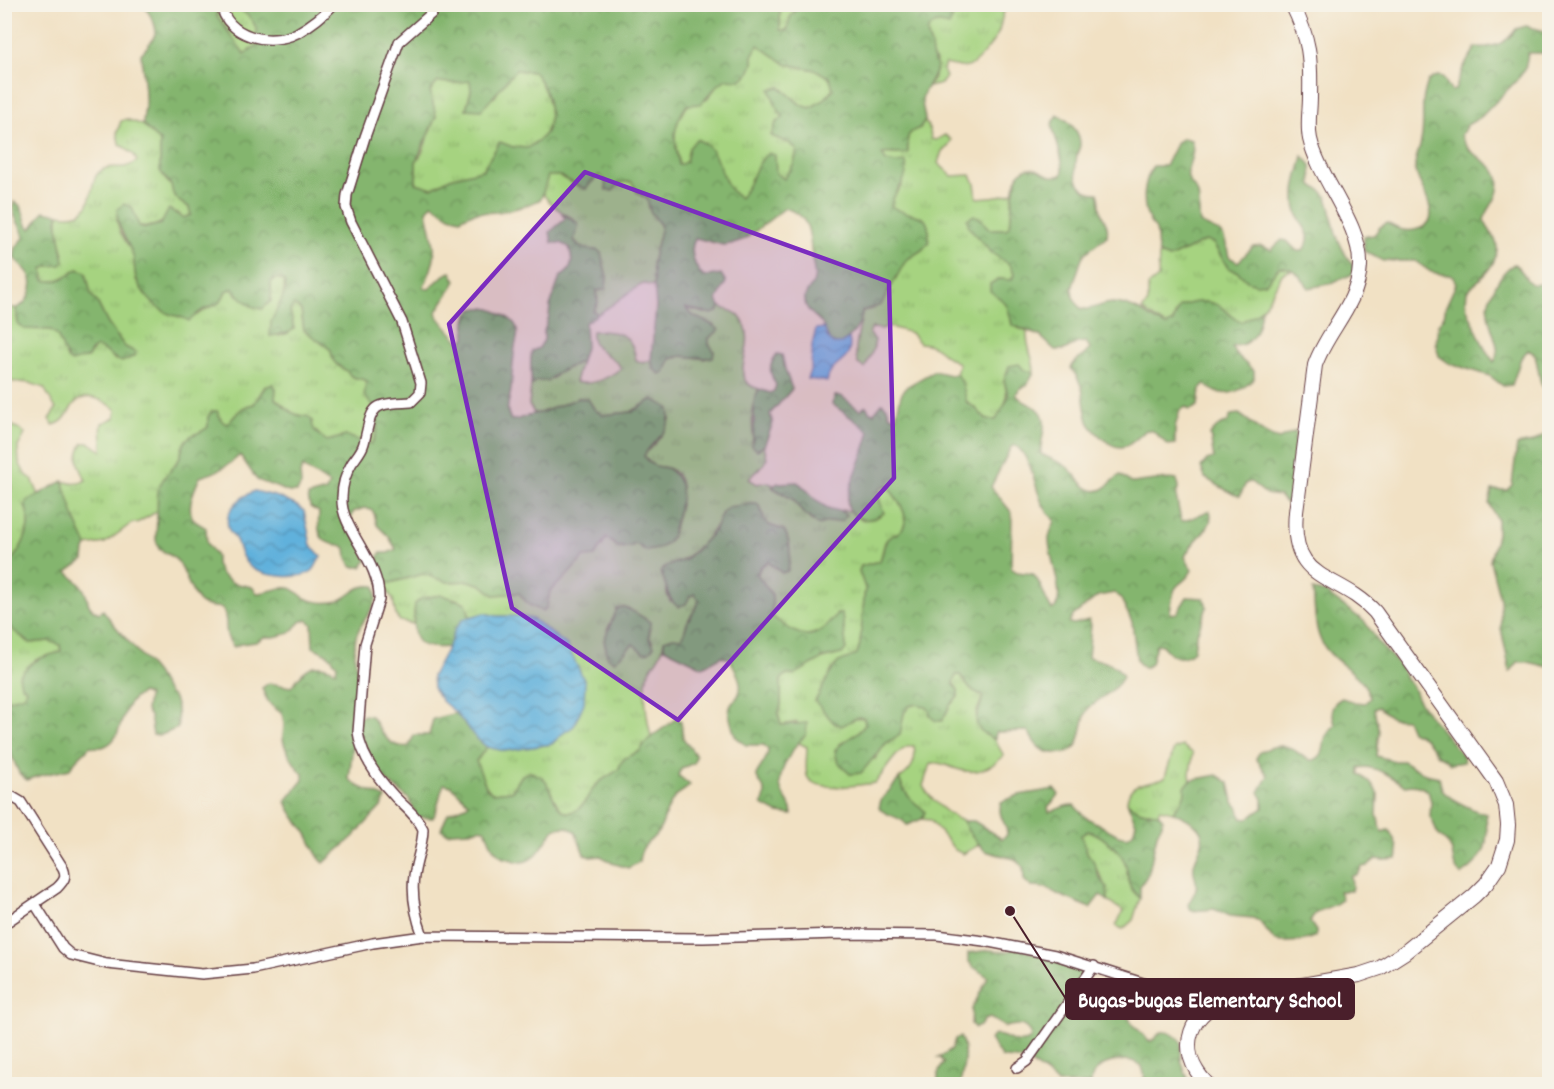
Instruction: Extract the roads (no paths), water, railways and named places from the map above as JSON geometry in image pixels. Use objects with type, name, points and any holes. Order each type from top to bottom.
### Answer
[{"type":"highway","points":[[1207,1084],[1192,1063],[1189,1042],[1195,1026],[1206,1010],[1216,1003],[1234,998],[1359,975],[1390,963],[1482,890],[1499,865],[1508,832],[1506,805],[1496,781],[1375,612],[1364,602],[1315,571],[1301,557],[1298,548],[1295,520],[1315,366],[1351,300],[1358,278],[1360,261],[1351,229],[1318,163],[1310,138],[1310,49],[1292,4]]},
{"type":"street","points":[[221,4],[226,22],[236,30],[251,37],[268,39],[296,34],[322,16],[334,4]]},
{"type":"street","points":[[423,936],[416,917],[413,891],[423,829],[381,780],[359,744],[365,644],[380,594],[374,572],[350,525],[342,501],[346,476],[363,448],[368,420],[372,412],[384,404],[415,401],[420,393],[421,383],[402,322],[351,222],[346,207],[352,176],[399,42],[432,13],[437,4]]},
{"type":"street","points":[[4,792],[21,802],[65,873],[64,882],[4,924]]},
{"type":"street","points":[[4,805],[13,797]]},
{"type":"street","points":[[35,904],[63,948],[72,955],[107,964],[202,974],[243,970],[373,943],[423,936],[703,938],[849,934],[937,935],[1024,948],[1094,966],[1165,990],[1206,1010]]},
{"type":"street","points":[[1017,1068],[1028,1061],[1094,966]]},
{"type":"water","points":[[824,328],[833,344],[840,344],[849,338],[850,347],[849,353],[829,375],[827,382],[807,379],[811,368],[812,345],[816,329]]},
{"type":"water","points":[[255,491],[278,497],[304,511],[311,545],[321,556],[312,571],[299,576],[271,575],[254,569],[244,560],[227,523],[230,511],[238,501]]},
{"type":"water","points":[[484,613],[533,619],[567,645],[585,682],[584,703],[574,726],[552,744],[505,751],[487,747],[442,701],[433,688],[432,676],[455,629],[463,619]]},
{"type":"place","name":"Bugas-bugas Elementary School","points":[[1010,911]]}]
